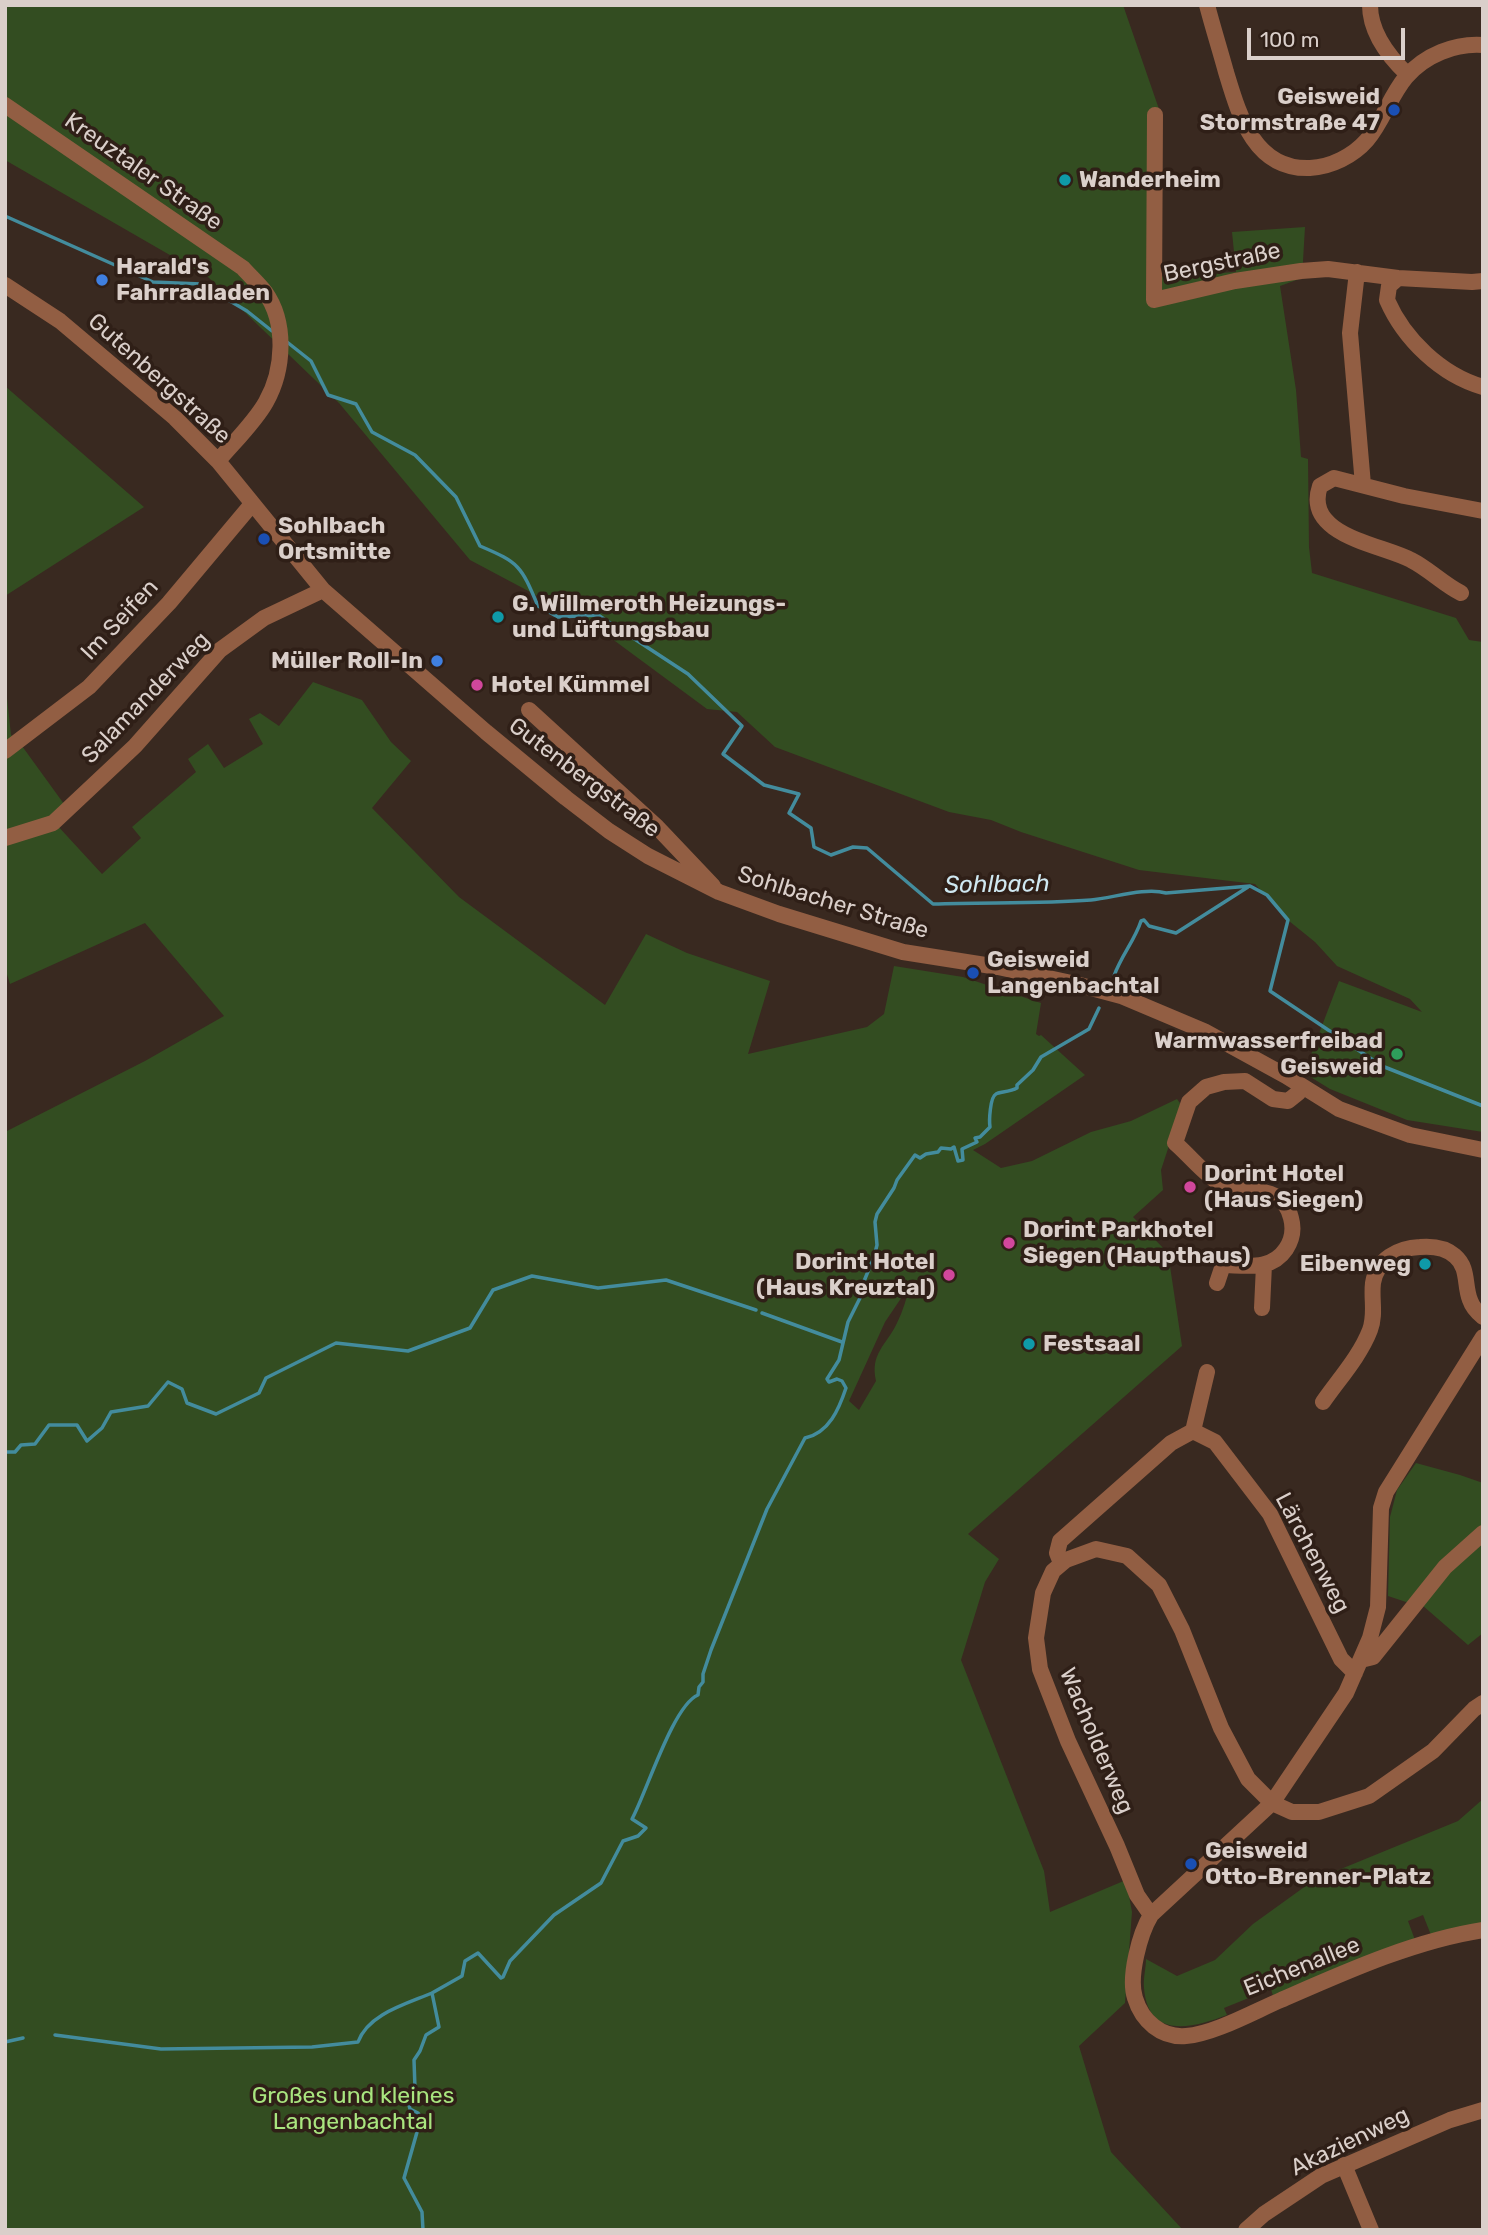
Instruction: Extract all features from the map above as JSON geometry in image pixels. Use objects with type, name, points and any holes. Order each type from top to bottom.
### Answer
[{"type":"street","points":[[1207,5],[1247,131],[1268,154],[1282,163],[1300,168],[1318,168],[1351,154],[1367,140],[1408,75],[1443,50],[1483,44]]},
{"type":"street","points":[[1370,5],[1370,15],[1380,41],[1394,62],[1408,75]]},
{"type":"street","name":"Kreuztaler Straße","points":[[5,105],[243,268],[266,293],[277,320],[281,348],[278,377],[265,403],[218,461]]},
{"type":"street","name":"Bergstraße","points":[[1155,116],[1154,300],[1292,271],[1328,269],[1398,278],[1483,281]]},
{"type":"street","points":[[1357,272],[1350,333],[1363,485]]},
{"type":"street","points":[[1398,278],[1390,286],[1387,300],[1403,328],[1438,364],[1483,387]]},
{"type":"street","name":"Gutenbergstraße","points":[[5,285],[60,321],[175,418],[218,461],[323,590],[486,732],[609,831],[648,856],[719,892]]},
{"type":"street","points":[[1461,593],[1402,555],[1340,533],[1323,516],[1317,504],[1317,495],[1320,486],[1334,478],[1437,503],[1483,510]]},
{"type":"street","name":"Im Seifen","points":[[5,751],[89,687],[169,603],[252,504]]},
{"type":"street","name":"Salamanderweg","points":[[5,838],[53,823],[135,746],[220,650],[264,618],[323,590]]},
{"type":"street","points":[[529,710],[657,827],[719,892]]},
{"type":"street","name":"Sohlbacher Straße","points":[[719,892],[779,914],[903,952],[1011,970],[1121,996],[1207,1032],[1339,1109],[1410,1135],[1483,1150]]},
{"type":"street","points":[[1217,1283],[1222,1268],[1227,1265],[1264,1265],[1282,1254],[1292,1237],[1291,1216],[1275,1196],[1218,1182],[1175,1143],[1189,1102],[1206,1087],[1224,1082],[1245,1081],[1273,1099],[1288,1101],[1298,1093],[1301,1086]]},
{"type":"street","points":[[1323,1402],[1369,1333],[1373,1320],[1373,1282],[1385,1258],[1413,1247],[1434,1247],[1454,1255],[1464,1270],[1470,1302],[1483,1317]]},
{"type":"street","points":[[1262,1308],[1264,1265]]},
{"type":"street","points":[[1151,1915],[1272,1803],[1346,1693],[1378,1607],[1381,1508],[1386,1492],[1483,1337]]},
{"type":"street","points":[[1207,1371],[1193,1431],[1171,1443],[1060,1542],[1057,1546],[1060,1563],[1096,1549],[1127,1556],[1159,1586],[1182,1630],[1220,1728],[1248,1779],[1272,1803],[1292,1812],[1319,1812],[1369,1796],[1433,1751],[1483,1703]]},
{"type":"street","name":"Lärchenweg","points":[[1193,1431],[1215,1442],[1270,1514],[1341,1659],[1358,1666]]},
{"type":"street","points":[[1358,1666],[1373,1657],[1445,1567],[1483,1534]]},
{"type":"street","name":"Wacholderweg","points":[[1060,1563],[1046,1584],[1041,1604],[1036,1638],[1040,1669],[1068,1741],[1137,1895],[1151,1915]]},
{"type":"street","name":"Eichenallee","points":[[1151,1915],[1140,1939],[1133,1993],[1144,2018],[1152,2026],[1176,2036],[1188,2036],[1219,2026],[1356,1968],[1452,1935],[1483,1930]]},
{"type":"street","name":"Akazienweg","points":[[1246,2230],[1264,2214],[1310,2183],[1344,2165],[1450,2120],[1483,2110]]},
{"type":"street","points":[[1344,2165],[1371,2230]]},
{"type":"green space","points":[[5,5],[1123,5],[1160,112],[1152,277],[1236,272],[1232,232],[1305,227],[1302,278],[1280,286],[1296,390],[1301,457],[1308,459],[1312,573],[1456,618],[1469,640],[1483,642],[1483,1132],[1407,1120],[1330,1089],[1304,1073],[1339,981],[1422,1012],[1410,999],[1337,966],[1315,942],[1289,921],[1255,884],[1139,870],[991,820],[949,812],[775,747],[737,712],[707,709],[596,627],[470,560],[339,403],[208,277],[5,160]]},
{"type":"green space","points":[[5,386],[144,507],[5,596]]},
{"type":"green space","name":"Großes und kleines Langenbachtal","points":[[5,679],[11,735],[64,804],[56,824],[102,874],[141,838],[132,827],[196,772],[188,759],[208,744],[224,768],[263,744],[249,719],[260,713],[279,726],[313,682],[362,700],[391,742],[411,761],[372,808],[459,897],[605,1005],[646,934],[687,953],[770,981],[748,1054],[867,1027],[884,1014],[894,966],[963,977],[1041,1003],[1036,1034],[1041,1035],[1085,1075],[973,1150],[1001,1168],[1032,1161],[1091,1132],[1131,1121],[1177,1099],[1182,1106],[1161,1170],[1163,1190],[1133,1217],[1168,1253],[1182,1346],[968,1534],[999,1559],[985,1582],[961,1660],[1044,1871],[1050,1912],[1126,1880],[1132,1912],[1125,2003],[1079,2046],[1111,2152],[1183,2230],[5,2230],[5,1132],[145,1061],[224,1016],[145,923],[10,984],[5,968]],"holes":[[[910,1285],[897,1323],[877,1356],[876,1381],[859,1410],[849,1401],[885,1322]]]},
{"type":"green space","points":[[1416,1463],[1483,1483],[1483,1633],[1468,1645],[1422,1605],[1388,1596],[1390,1517],[1397,1490]]},
{"type":"green space","points":[[1483,1799],[1483,1923],[1431,1935],[1423,1915],[1408,1921],[1415,1940],[1273,1996],[1271,1989],[1224,2008],[1227,2015],[1200,2024],[1174,2026],[1163,2023],[1147,2005],[1144,1988],[1146,1959],[1177,1976],[1215,1960],[1253,1924],[1314,1880],[1458,1821]]},
{"type":"waterway","name":"Sohlbach","points":[[5,216],[153,282],[201,284],[247,311],[272,331]]},
{"type":"waterway","name":"Sohlbach","points":[[287,342],[311,361],[328,395],[356,404],[372,432],[415,455],[456,497],[480,546],[518,567],[538,606],[558,617],[598,615],[688,674],[742,726],[723,754],[764,785],[799,794],[789,813],[811,828],[814,847],[831,855],[853,847],[867,848],[933,904],[1071,901],[1139,892],[1166,893],[1250,886],[1267,895],[1288,920],[1270,991],[1382,1066],[1483,1106]]},
{"type":"waterway","points":[[1114,976],[1141,921],[1144,920],[1149,926],[1176,933],[1248,887]]},
{"type":"waterway","points":[[423,2230],[422,2212],[404,2178],[421,2118],[409,2105],[415,2089],[414,2060],[426,2035],[439,2027],[432,1993],[462,1976],[465,1961],[478,1953],[501,1978],[503,1977],[510,1961],[554,1915],[601,1883],[623,1841],[638,1836],[646,1828],[632,1819],[679,1715],[698,1695],[711,1650],[767,1509],[805,1438],[827,1426],[843,1396],[846,1388],[842,1381],[837,1379],[829,1382],[827,1379],[839,1360],[848,1322],[861,1296],[862,1286],[874,1257],[877,1245],[877,1214],[915,1155],[920,1158],[938,1152],[941,1148],[954,1147],[958,1161],[963,1160],[962,1149],[977,1142],[975,1138],[980,1137],[990,1127],[990,1109],[994,1096],[1017,1088],[1041,1057],[1089,1029],[1099,1008]]},
{"type":"waterway","points":[[5,1452],[15,1452],[21,1445],[35,1444],[49,1425],[77,1425],[87,1441],[102,1428],[111,1412],[148,1406],[168,1382],[182,1389],[187,1403],[216,1414],[259,1393],[266,1378],[336,1343],[408,1351],[470,1328],[493,1290],[532,1276],[598,1288],[666,1280],[756,1310]]},
{"type":"waterway","points":[[762,1313],[842,1342]]},
{"type":"waterway","points":[[55,2035],[161,2049],[312,2047],[358,2042],[363,2032],[379,2017],[432,1993]]},
{"type":"waterway","points":[[5,2042],[23,2038]]},
{"type":"place","name":"Geisweid Stormstraße 47","points":[[1394,110]]},
{"type":"place","name":"Wanderheim","points":[[1065,180]]},
{"type":"place","name":"Harald's Fahrradladen","points":[[102,280]]},
{"type":"place","name":"Sohlbach Ortsmitte","points":[[264,539]]},
{"type":"place","name":"G. Willmeroth Heizungs- und Lüftungsbau","points":[[498,617]]},
{"type":"place","name":"Müller Roll-In","points":[[437,661]]},
{"type":"place","name":"Hotel Kümmel","points":[[477,685]]},
{"type":"place","name":"Geisweid Langenbachtal","points":[[973,973]]},
{"type":"place","name":"Warmwasserfreibad Geisweid","points":[[1397,1054]]},
{"type":"place","name":"Dorint Hotel (Haus Siegen)","points":[[1190,1187]]},
{"type":"place","name":"Dorint Parkhotel Siegen (Haupthaus)","points":[[1009,1243]]},
{"type":"place","name":"Eibenweg","points":[[1425,1264]]},
{"type":"place","name":"Dorint Hotel (Haus Kreuztal)","points":[[949,1275]]},
{"type":"place","name":"Festsaal","points":[[1029,1344]]},
{"type":"place","name":"Geisweid Otto-Brenner-Platz","points":[[1191,1864]]}]
